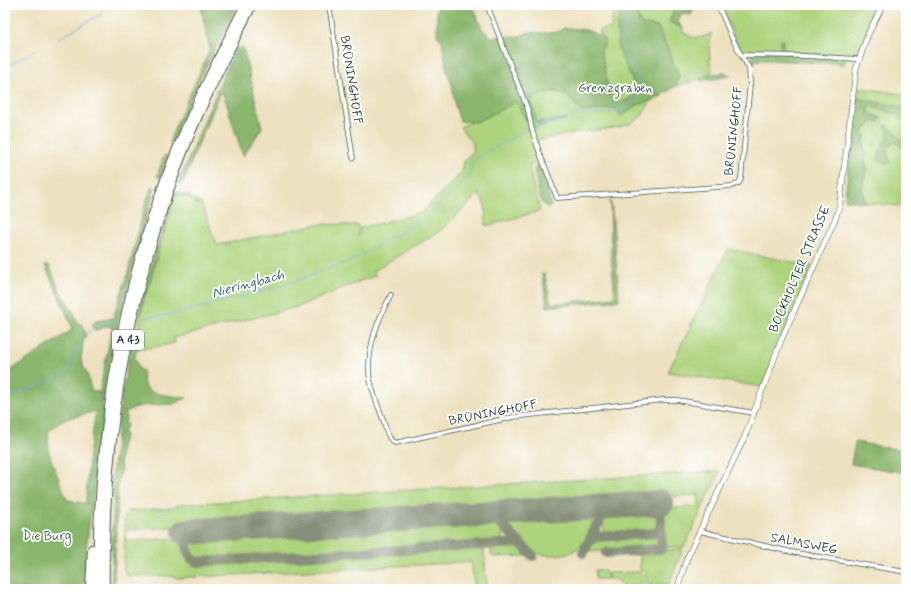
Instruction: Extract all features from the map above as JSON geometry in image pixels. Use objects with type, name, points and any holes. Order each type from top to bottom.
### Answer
[{"type":"highway","points":[[240,22],[241,5]]},
{"type":"highway","name":"A 43","points":[[105,589],[106,508],[109,468],[120,380],[134,309],[161,214],[174,177],[200,111],[240,22],[245,5]]},
{"type":"highway","name":"A 43","points":[[97,589],[99,511],[104,446],[113,379],[123,324],[154,212],[176,150],[207,81],[240,22],[252,5]]},
{"type":"highway","points":[[240,22],[259,5]]},
{"type":"highway","points":[[90,589],[94,531],[99,511]]},
{"type":"street","name":"BRÜNINGHOFF","points":[[329,5],[353,158]]},
{"type":"street","name":"BRÜNINGHOFF","points":[[487,5],[528,110],[532,130],[557,198],[732,186],[739,183],[741,179],[750,83],[749,68],[741,55]]},
{"type":"street","points":[[718,5],[741,55],[806,56],[858,59]]},
{"type":"street","name":"BOCKHOLTER STRASSE","points":[[677,589],[687,558],[745,436],[782,338],[839,209],[853,86],[858,59],[868,34],[883,5]]},
{"type":"street","name":"BRÜNINGHOFF","points":[[391,295],[381,313],[371,346],[368,369],[378,405],[390,439],[393,443],[520,416],[663,400],[677,400],[754,413]]},
{"type":"street","name":"SALMSWEG","points":[[700,531],[791,552],[906,572]]},
{"type":"green space","points":[[200,5],[238,5],[197,86],[184,114],[177,134],[170,144],[176,125],[210,49]]},
{"type":"green space","points":[[438,5],[473,5],[482,29],[492,37],[520,36],[529,32],[557,32],[564,28],[584,30],[597,35],[606,41],[601,51],[608,87],[614,104],[630,99],[636,88],[618,49],[617,26],[623,5],[636,5],[636,11],[641,24],[658,27],[679,76],[676,86],[655,99],[635,106],[620,116],[615,108],[582,112],[567,96],[554,91],[531,96],[536,122],[566,119],[531,129],[516,102],[476,122],[460,121],[455,106],[452,84],[447,72],[442,40],[437,36]]},
{"type":"green space","name":"Grenzgraben","points":[[614,5],[676,5],[670,22],[683,28],[683,32],[693,37],[700,38],[711,33],[710,57],[712,71],[705,76],[676,86],[679,76],[658,27],[641,24],[639,19],[662,96],[651,101],[642,116],[630,124],[535,141],[537,146],[533,148],[537,161],[529,167],[540,211],[486,226],[485,205],[479,194],[440,231],[373,271],[376,275],[297,307],[174,338],[175,343],[134,351],[143,301],[176,191],[201,203],[217,245],[319,224],[358,225],[358,237],[360,235],[360,228],[421,213],[462,172],[464,161],[473,152],[473,144],[460,127],[519,100],[526,101],[564,84],[603,44],[599,30],[611,28]]},
{"type":"green space","points":[[676,5],[685,5],[686,7],[695,5],[691,15],[681,14],[678,22],[683,28],[669,22]]},
{"type":"green space","points":[[721,5],[880,5],[857,54],[852,57],[743,53],[741,52]]},
{"type":"green space","points":[[780,40],[783,40],[783,49],[788,53],[847,55],[844,64],[770,60],[753,61],[753,52],[780,51]]},
{"type":"green space","points":[[243,47],[262,128],[243,156],[223,93],[220,94],[183,183],[180,185],[178,184],[235,50]]},
{"type":"green space","points":[[724,73],[731,75],[700,81],[701,78],[710,74]]},
{"type":"green space","points":[[857,87],[906,95],[906,207],[845,200]]},
{"type":"green space","points":[[856,98],[906,108],[906,124],[896,114],[869,106],[869,114],[880,117],[881,119],[879,122],[874,121],[863,132],[866,136],[864,137],[864,146],[866,154],[865,161],[867,166],[862,189],[865,202],[845,200]]},
{"type":"green space","points":[[887,125],[897,134],[899,139],[906,142],[906,151],[895,142],[891,143],[887,151],[890,162],[887,164],[878,159],[880,155],[879,151],[883,147],[883,143],[888,139],[888,132],[885,126]]},
{"type":"green space","points":[[166,155],[169,159],[165,171],[160,178],[157,176],[164,156]]},
{"type":"green space","points":[[538,162],[547,183],[551,206],[548,208],[541,202],[539,194],[534,169]]},
{"type":"green space","points":[[152,186],[155,188],[118,320],[104,403],[100,391],[112,327],[94,330],[92,324],[97,321],[113,318],[127,276],[145,205]]},
{"type":"green space","points":[[174,193],[195,199],[199,205],[187,197],[175,196],[147,294],[145,294],[141,314],[138,315],[154,255]]},
{"type":"green space","points":[[610,200],[612,208],[619,300],[547,307],[542,273],[545,275],[552,304],[615,297],[611,253]]},
{"type":"green space","points":[[728,249],[812,266],[762,387],[668,372]]},
{"type":"green space","name":"Die Burg","points":[[49,265],[60,291],[72,310],[79,325],[82,323],[86,336],[83,342],[81,361],[88,376],[91,390],[99,392],[104,411],[85,557],[86,589],[5,589],[5,374],[72,330],[71,324],[45,266]],"holes":[[[96,411],[89,455],[86,502],[89,504],[67,500],[49,454],[48,432],[63,420]]]},
{"type":"green space","points":[[132,341],[137,347],[135,357],[139,369],[143,371],[144,382],[147,389],[159,394],[187,398],[173,404],[140,406],[125,412],[127,417],[125,421],[127,426],[123,431],[125,436],[121,446],[121,470],[118,483],[114,585],[112,584],[114,496],[112,478],[121,400]]},
{"type":"green space","points":[[855,442],[906,451],[906,473],[851,464]]},
{"type":"green space","points":[[720,471],[684,547],[665,547],[662,509],[699,506],[698,495],[125,530],[126,541],[185,538],[187,555],[191,561],[199,565],[479,547],[484,551],[487,589],[475,589],[471,562],[178,578],[171,576],[128,576],[126,575],[124,569],[125,514],[128,511],[169,508],[183,504]]},
{"type":"green space","points":[[649,509],[657,514],[657,526],[653,532],[612,535],[607,534],[604,531],[603,524],[609,512]]},
{"type":"green space","points":[[585,513],[591,517],[592,520],[591,527],[586,537],[580,546],[572,552],[564,554],[545,555],[534,552],[517,539],[509,527],[513,518]]},
{"type":"green space","points":[[492,520],[502,531],[502,538],[497,542],[202,561],[195,559],[191,554],[192,541],[200,537]]},
{"type":"green space","points":[[657,536],[659,538],[660,546],[658,548],[589,552],[593,543],[597,540]]},
{"type":"green space","points":[[518,545],[529,554],[528,556],[494,557],[491,555],[491,550],[494,547]]},
{"type":"green space","points":[[683,549],[669,584],[648,585],[646,576],[640,570],[640,552]]},
{"type":"green space","points":[[595,570],[605,570],[608,579],[596,579]]},
{"type":"green space","points":[[639,572],[643,576],[646,585],[622,587],[617,580],[609,579],[607,573]]},
{"type":"waterway","points":[[58,39],[113,5]]},
{"type":"waterway","name":"Nieringbach","points":[[535,125],[580,114],[597,114],[616,111],[630,105],[641,87],[628,54],[624,26],[624,5]]},
{"type":"waterway","points":[[5,67],[36,50]]},
{"type":"waterway","name":"Nieringbach","points":[[363,254],[425,218],[470,175],[472,163],[475,159],[529,128]]},
{"type":"waterway","name":"Nieringbach","points":[[139,319],[175,314],[282,286],[358,257]]},
{"type":"waterway","name":"Nieringbach","points":[[5,399],[61,376],[69,368],[83,338],[87,333],[98,326],[116,322]]},
{"type":"taxiway","points":[[589,542],[596,537],[657,533],[661,523],[659,511],[655,505],[647,503]]},
{"type":"taxiway","points":[[583,553],[605,510],[612,506]]},
{"type":"taxiway","points":[[588,507],[599,511],[600,520]]},
{"type":"taxiway","points":[[510,513],[503,516],[501,519],[501,524],[521,544]]},
{"type":"taxiway","points":[[485,514],[491,516],[503,527]]},
{"type":"taxiway","points":[[606,553],[662,549],[661,526]]},
{"type":"taxiway","points":[[196,532],[189,536],[187,548],[191,558],[197,562],[518,543],[521,544],[533,556]]},
{"type":"runway","points":[[185,532],[661,503]]}]
